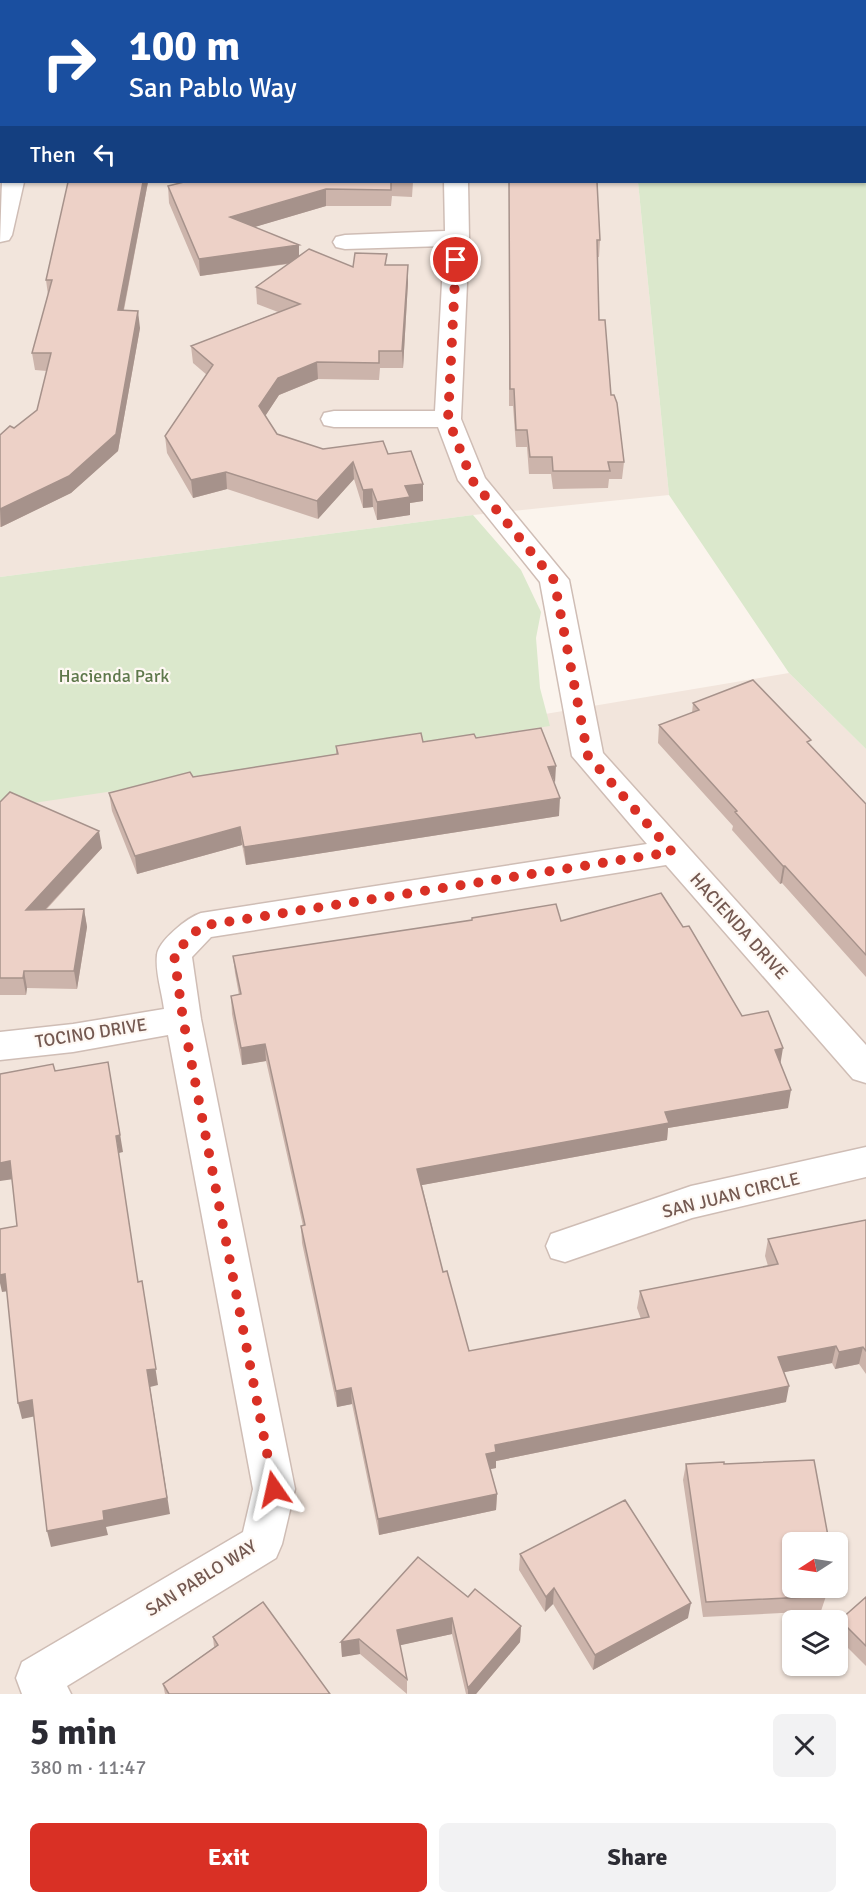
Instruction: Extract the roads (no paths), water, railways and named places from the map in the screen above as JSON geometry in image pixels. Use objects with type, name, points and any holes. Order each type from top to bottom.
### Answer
[{"type":"street","points":[[2,223],[12,183]]},
{"type":"street","name":"HACIENDA DRIVE","points":[[456,183],[457,238],[448,419],[472,480],[554,580],[588,756],[866,1069]]},
{"type":"street","points":[[345,242],[457,238]]},
{"type":"street","points":[[334,419],[448,419]]},
{"type":"street","name":"SAN PABLO WAY","points":[[48,1694],[38,1678],[261,1544],[274,1489],[183,1019],[174,954],[201,926],[672,852]]},
{"type":"street","name":"TOCINO DRIVE","points":[[0,1046],[73,1038],[183,1019]]},
{"type":"street","name":"SAN JUAN CIRCLE","points":[[564,1246],[691,1202],[866,1162]]},
{"type":"park label","name":"Hacienda Park","points":[[114,676]]}]
